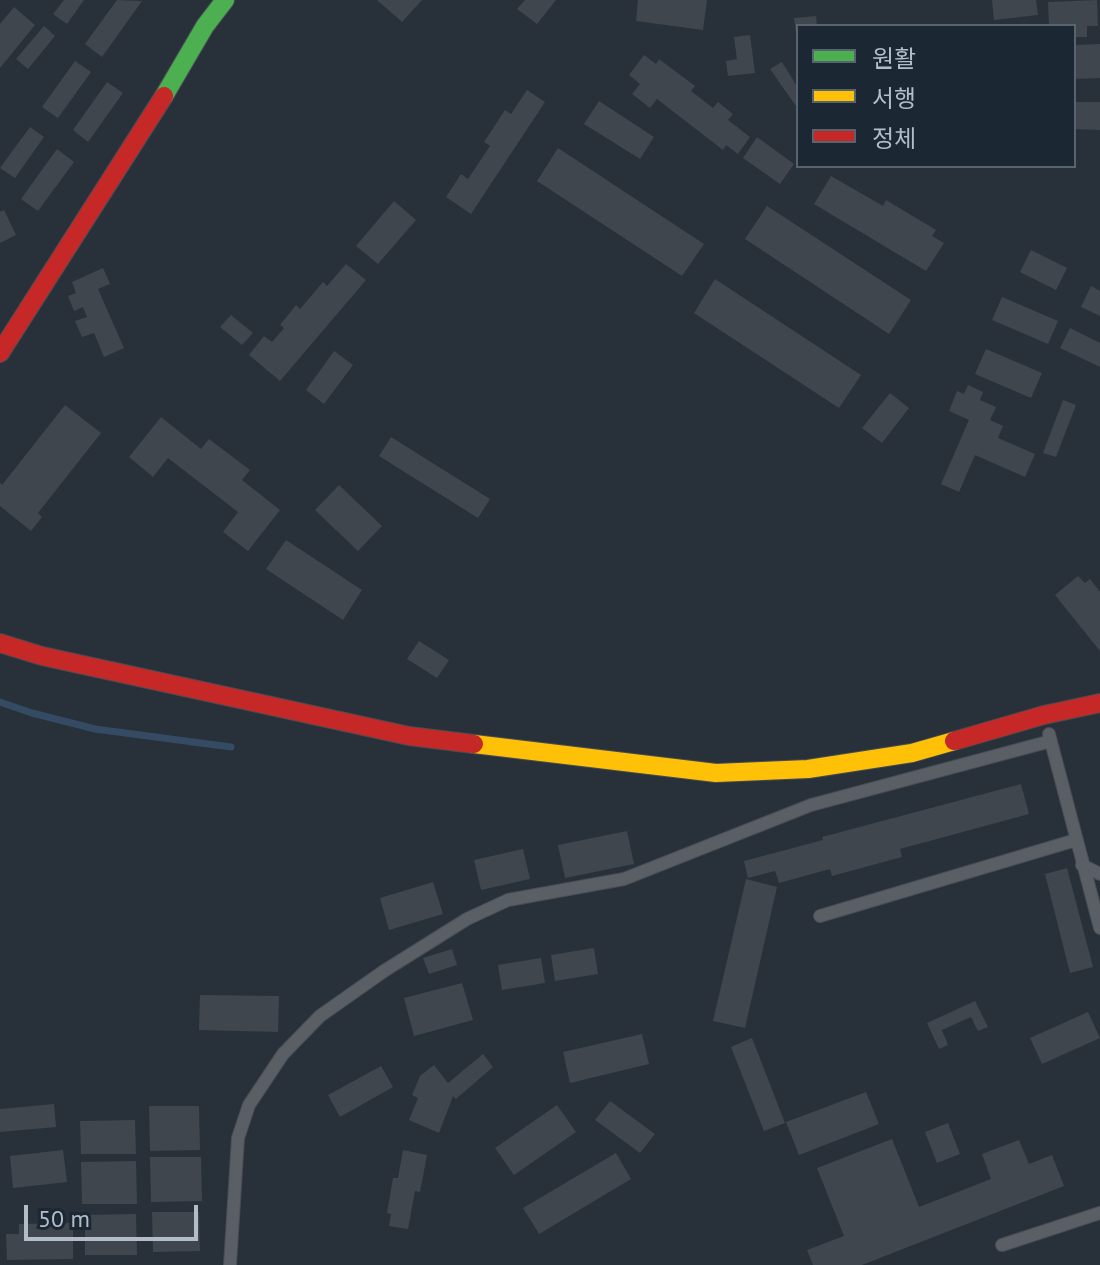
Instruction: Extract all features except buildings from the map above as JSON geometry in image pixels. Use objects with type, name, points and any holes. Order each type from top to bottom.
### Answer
[{"type":"street","points":[[0,353],[205,26],[225,0]]},
{"type":"street","points":[[0,643],[42,656],[409,736],[716,773],[808,769],[912,753],[1044,715],[1100,703]]},
{"type":"lane","points":[[1044,715],[1100,928]]},
{"type":"lane","points":[[230,1265],[238,1138],[249,1105],[283,1054],[320,1016],[384,971],[467,919],[508,900],[624,879],[811,805],[1051,741]]},
{"type":"lane","points":[[820,916],[1076,840]]},
{"type":"lane","points":[[1082,865],[1100,874]]},
{"type":"lane","points":[[1002,1245],[1100,1213]]},
{"type":"waterway","points":[[0,702],[95,729],[231,747]]},
{"type":"traffic: fast","points":[[164,96],[205,26],[225,0]]},
{"type":"traffic: slow","points":[[474,744],[716,773],[808,769],[912,753],[954,741]]},
{"type":"traffic: jam","points":[[0,353],[164,96]]},
{"type":"traffic: jam","points":[[0,643],[42,656],[409,736],[474,744]]},
{"type":"traffic: jam","points":[[954,741],[1044,715],[1100,703]]}]
